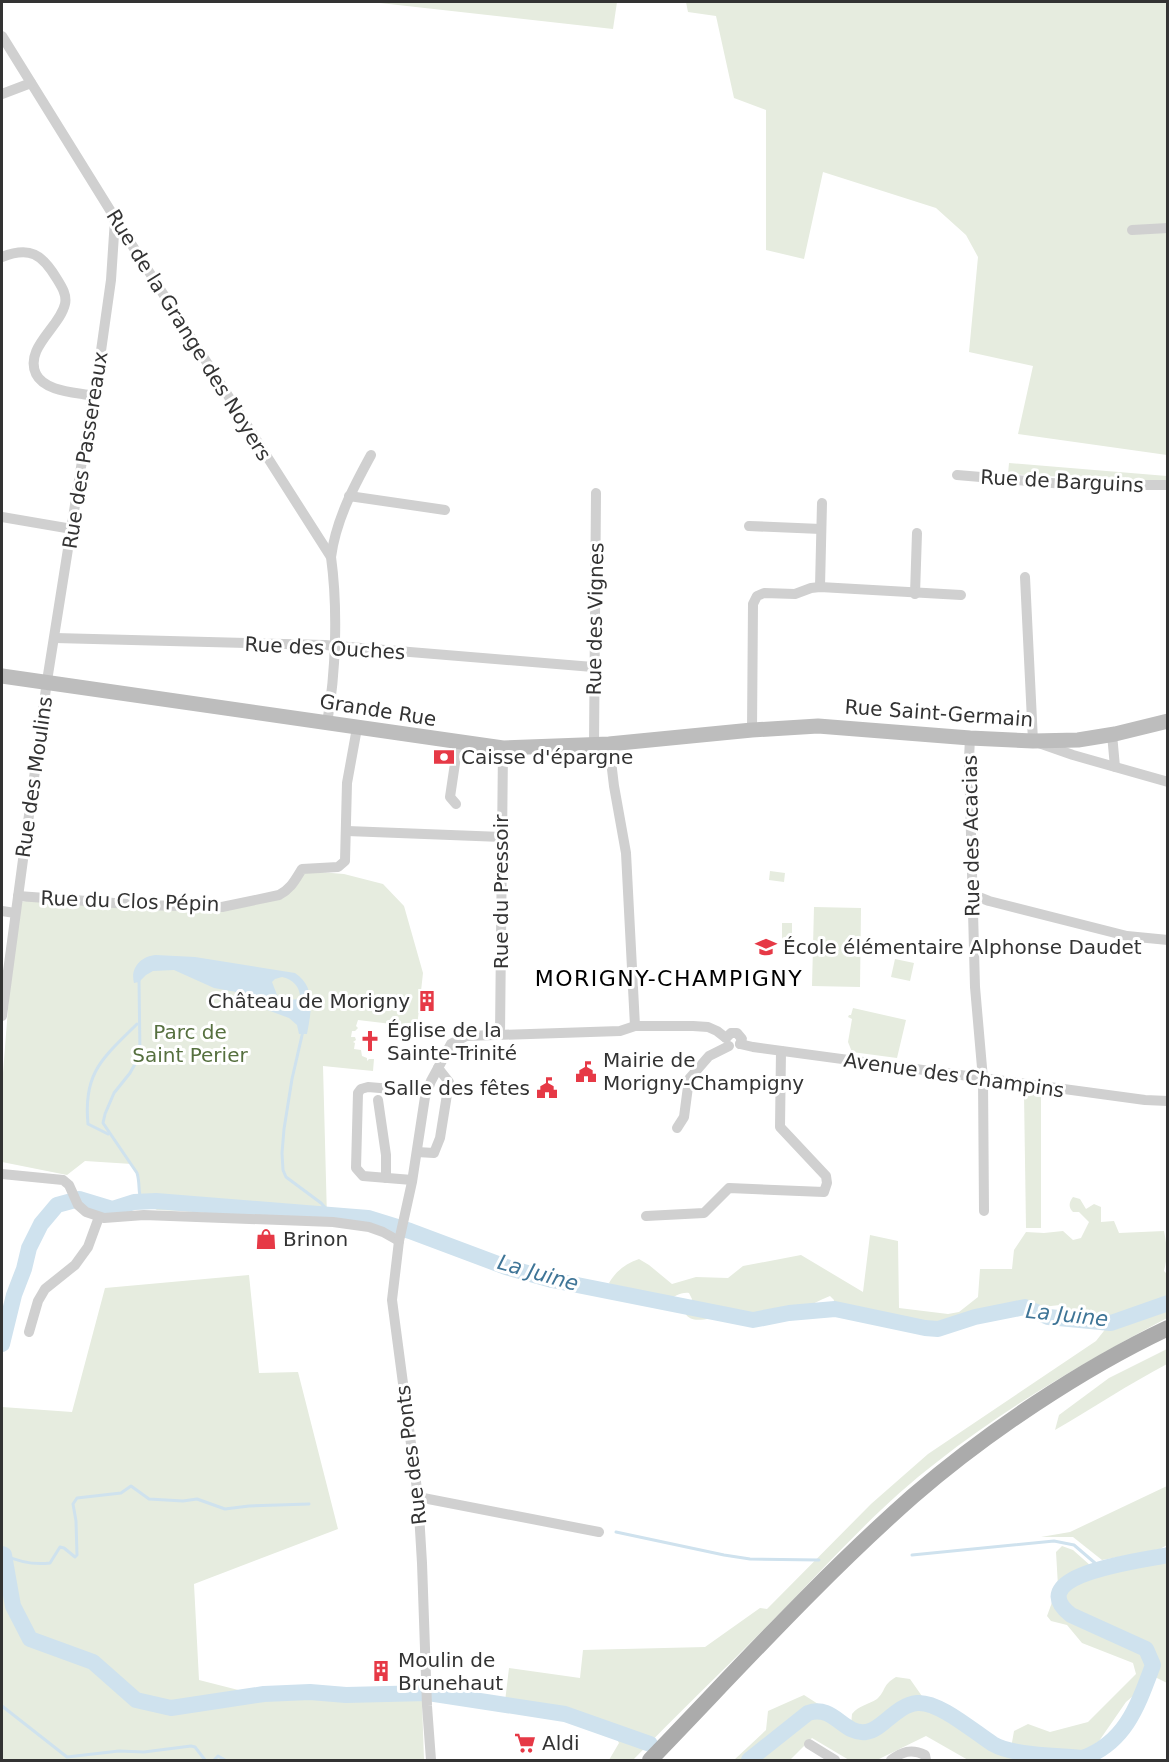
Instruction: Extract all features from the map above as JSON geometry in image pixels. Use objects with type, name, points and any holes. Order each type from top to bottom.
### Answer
[{"type":"main road","name":"Grande Rue","points":[[2,676],[503,748],[601,744],[705,735]]},
{"type":"main road","name":"Rue Saint-Germain","points":[[705,735],[818,726],[970,738],[1033,741],[1078,740],[1167,721]]},
{"type":"main road","points":[[650,1761],[849,1555],[915,1495],[999,1429],[1089,1370],[1167,1328]]},
{"type":"main road","points":[[665,1761],[858,1562],[923,1502],[1006,1436],[1095,1379],[1167,1340]]},
{"type":"street","name":"Rue de la Grange des Noyers","points":[[2,36],[115,219],[331,557],[335,588],[334,646],[327,723]]},
{"type":"street","points":[[2,94],[31,82]]},
{"type":"street","name":"Rue des Passereaux","points":[[47,681],[94,396],[111,280],[115,219]]},
{"type":"street","points":[[1132,230],[1167,228]]},
{"type":"street","points":[[2,257],[18,251],[34,254],[46,261],[66,297],[64,307],[37,351],[34,368],[40,380],[52,387],[94,396]]},
{"type":"street","points":[[331,557],[334,538],[349,496],[371,455]]},
{"type":"street","name":"Rue de Barguins","points":[[957,475],[1076,484],[1167,485]]},
{"type":"street","name":"Rue des Vignes","points":[[596,493],[593,667],[601,744],[614,786],[626,853],[635,1026]]},
{"type":"street","points":[[349,496],[445,510]]},
{"type":"street","points":[[820,587],[822,503]]},
{"type":"street","points":[[2,518],[72,529]]},
{"type":"street","points":[[749,526],[821,529]]},
{"type":"street","points":[[915,594],[917,533]]},
{"type":"street","points":[[1025,577],[1033,741],[1167,782]]},
{"type":"street","points":[[752,730],[753,604],[757,596],[764,593],[795,594],[820,587],[961,595]]},
{"type":"street","name":"Rue des Ouches","points":[[55,638],[334,646],[593,667]]},
{"type":"street","name":"Rue des Moulins","points":[[2,1014],[47,681]]},
{"type":"street","name":"Rue du Clos Pépin","points":[[18,896],[142,905],[222,907],[279,895],[287,891],[303,869],[338,867],[345,861],[347,783],[357,728]]},
{"type":"street","points":[[1112,734],[1115,767]]},
{"type":"street","name":"Rue des Acacias","points":[[970,738],[971,894],[975,987],[983,1079],[984,1211]]},
{"type":"street","points":[[456,804],[450,797],[458,743]]},
{"type":"street","name":"Rue du Pressoir","points":[[500,1035],[503,748]]},
{"type":"street","points":[[347,831],[502,837]]},
{"type":"street","points":[[971,894],[989,901],[1127,936],[1167,940]]},
{"type":"street","points":[[2,911],[15,913]]},
{"type":"street","name":"Avenue des Champins","points":[[451,1044],[465,1036],[620,1031],[635,1026],[708,1028],[717,1031],[732,1043],[781,1051],[1145,1100],[1167,1101]]},
{"type":"street","points":[[677,1128],[684,1117],[689,1079],[710,1056],[732,1043]]},
{"type":"street","name":"Rue des Ponts","points":[[431,1761],[418,1497],[392,1300],[399,1239],[427,1092],[451,1044]]},
{"type":"street","points":[[646,1216],[704,1214],[729,1188],[824,1192],[827,1183],[826,1176],[780,1126],[781,1051]]},
{"type":"street","points":[[417,1152],[434,1153],[440,1138],[449,1082],[438,1068]]},
{"type":"street","points":[[412,1180],[363,1176],[356,1168],[358,1093],[361,1089],[368,1087],[427,1092]]},
{"type":"street","points":[[378,1100],[387,1178]]},
{"type":"street","points":[[2,1174],[63,1180],[69,1185],[76,1201],[86,1212],[99,1217],[144,1215],[333,1222],[369,1227],[399,1239]]},
{"type":"street","points":[[30,1332],[38,1301],[45,1289],[75,1265],[88,1247],[99,1217]]},
{"type":"street","points":[[418,1497],[599,1532]]},
{"type":"street","points":[[809,1744],[835,1761]]},
{"type":"street","points":[[891,1761],[902,1752],[916,1751],[925,1758]]},
{"type":"green space","points":[[371,2],[617,2],[613,29]]},
{"type":"green space","points":[[686,2],[1167,2],[1167,455],[1018,434],[1033,366],[969,352],[978,257],[966,235],[936,208],[823,172],[804,259],[766,250],[766,110],[734,98],[716,16],[688,12]]},
{"type":"green space","points":[[1009,463],[1167,476],[1167,482],[1008,474]]},
{"type":"green space","name":"Parc de Saint Perier","points":[[307,871],[344,874],[383,884],[404,906],[423,973],[417,1027],[358,1020],[356,1026],[358,1028],[352,1031],[351,1037],[355,1037],[356,1040],[353,1042],[355,1043],[354,1049],[361,1050],[362,1056],[367,1058],[367,1061],[374,1059],[373,1071],[323,1066],[327,1218],[157,1210],[141,1201],[138,1192],[139,1179],[132,1164],[85,1161],[67,1175],[2,1162],[2,1086],[10,983],[21,902],[32,900],[222,910],[274,900]]},
{"type":"green space","points":[[770,871],[785,873],[784,882],[769,880]]},
{"type":"green space","points":[[814,907],[861,908],[860,987],[812,986]]},
{"type":"green space","points":[[782,923],[792,923],[792,941],[782,941]]},
{"type":"green space","points":[[895,959],[914,963],[910,981],[891,977]]},
{"type":"green space","points":[[853,1008],[906,1020],[897,1058],[852,1052],[848,1042],[852,1019],[848,1017]]},
{"type":"green space","points":[[1024,1094],[1041,1094],[1041,1228],[1026,1228]]},
{"type":"green space","points":[[1073,1197],[1080,1199],[1086,1209],[1094,1204],[1101,1207],[1101,1222],[1114,1221],[1119,1233],[1164,1231],[1167,1251],[1164,1271],[1167,1274],[1167,1318],[1078,1367],[1020,1403],[964,1441],[915,1479],[854,1536],[633,1760],[609,1760],[619,1743],[607,1721],[504,1710],[509,1668],[580,1678],[583,1650],[705,1647],[760,1608],[767,1609],[871,1504],[928,1454],[1096,1341],[1107,1327],[1092,1319],[1064,1315],[1060,1305],[1033,1308],[1014,1304],[979,1312],[940,1325],[918,1324],[910,1320],[895,1319],[883,1323],[836,1316],[831,1313],[834,1300],[830,1296],[788,1316],[761,1324],[716,1319],[696,1320],[685,1313],[692,1299],[689,1293],[648,1305],[623,1294],[609,1283],[618,1271],[639,1259],[672,1284],[696,1277],[728,1278],[743,1266],[801,1255],[863,1292],[870,1235],[898,1241],[899,1308],[948,1314],[959,1312],[978,1297],[980,1269],[1012,1269],[1014,1250],[1026,1232],[1063,1231],[1073,1240],[1081,1238],[1089,1222],[1079,1212],[1071,1210],[1070,1204]]},
{"type":"green space","points":[[249,1275],[259,1373],[298,1372],[338,1529],[194,1584],[199,1680],[254,1694],[422,1701],[424,1760],[2,1760],[2,1407],[72,1412],[105,1288]]},
{"type":"green space","points":[[1167,1349],[1167,1364],[1055,1430],[1059,1415],[1109,1378]]},
{"type":"green space","points":[[1167,1486],[1167,1545],[1160,1549],[1102,1560],[1073,1537],[1041,1537],[1070,1532]]},
{"type":"green space","points":[[1062,1546],[1073,1550],[1100,1574],[1167,1560],[1167,1683],[1155,1677],[1126,1702],[1099,1741],[1084,1751],[1087,1760],[968,1760],[926,1736],[877,1760],[849,1760],[812,1738],[790,1760],[734,1760],[766,1730],[768,1711],[804,1695],[851,1725],[852,1714],[877,1699],[888,1683],[896,1677],[910,1679],[924,1699],[940,1704],[998,1744],[1011,1748],[1014,1731],[1028,1724],[1050,1732],[1088,1722],[1136,1674],[1133,1663],[1082,1643],[1067,1625],[1051,1621],[1047,1616],[1058,1586],[1056,1552]]},
{"type":"water","points":[[151,956],[195,957],[295,973],[302,979],[310,993],[311,1009],[307,1034],[299,1034],[297,1025],[289,1018],[262,1008],[236,992],[214,988],[174,970],[153,971],[139,982],[134,983],[135,968],[141,960]],"holes":[[[286,978],[298,988],[300,999],[288,1000],[277,995],[272,982],[275,979]]]},
{"type":"waterway","points":[[139,979],[140,1055],[130,1073],[114,1093],[103,1123],[137,1173],[141,1201]]},
{"type":"waterway","points":[[108,1134],[88,1124],[87,1106],[92,1078],[105,1057],[137,1024]]},
{"type":"waterway","points":[[303,1031],[284,1129],[283,1170],[286,1177],[321,1203],[331,1214]]},
{"type":"waterway","name":"La Juine","points":[[2,1344],[29,1248],[41,1224],[57,1205],[79,1199],[112,1209],[134,1202],[156,1201],[368,1218],[410,1231],[506,1267],[552,1280],[753,1320],[789,1313],[835,1309],[938,1329],[975,1317],[1025,1307],[1048,1317],[1111,1323],[1168,1303]]},
{"type":"waterway","points":[[4,1555],[26,1562],[50,1563],[60,1547],[75,1557],[77,1555],[76,1521],[73,1504],[77,1498],[121,1493],[131,1486],[149,1499],[183,1501],[197,1499],[225,1509],[309,1504]]},
{"type":"waterway","points":[[616,1532],[750,1559],[819,1560]]},
{"type":"waterway","points":[[912,1555],[1054,1541],[1074,1545],[1102,1569]]},
{"type":"waterway","points":[[2,1554],[13,1606],[30,1639],[93,1662],[136,1700],[171,1708],[264,1694],[428,1693],[565,1714],[650,1744]]},
{"type":"waterway","points":[[749,1760],[808,1713],[817,1711],[825,1713],[851,1729],[866,1732],[872,1731],[902,1708],[917,1703],[946,1712],[993,1744],[1012,1751],[1083,1758],[1098,1751],[1120,1732],[1136,1708],[1153,1665],[1146,1649],[1071,1615],[1059,1601],[1061,1589],[1073,1579],[1114,1565],[1168,1555]]},
{"type":"waterway","points":[[2,1706],[67,1757],[119,1751],[144,1752],[191,1746],[195,1747],[205,1760]]},
{"type":"waterway","points":[[214,1760],[218,1756],[225,1760]]},
{"type":"place","name":"Caisse d'épargne","points":[[444,757]]},
{"type":"place","name":"École élémentaire Alphonse Daudet","points":[[766,947]]},
{"type":"place","name":"Château de Morigny","points":[[427,1001]]},
{"type":"place","name":"Église de la Sainte-Trinité","points":[[370,1041]]},
{"type":"place","name":"Mairie de Morigny-Champigny","points":[[586,1072]]},
{"type":"place","name":"Salle des fêtes","points":[[547,1088]]},
{"type":"place","name":"Brinon","points":[[266,1239]]},
{"type":"place","name":"Moulin de Brunehaut","points":[[381,1671]]},
{"type":"place","name":"Aldi","points":[[525,1743]]},
{"type":"district","name":"MORIGNY-CHAMPIGNY","points":[[669,978]]}]
